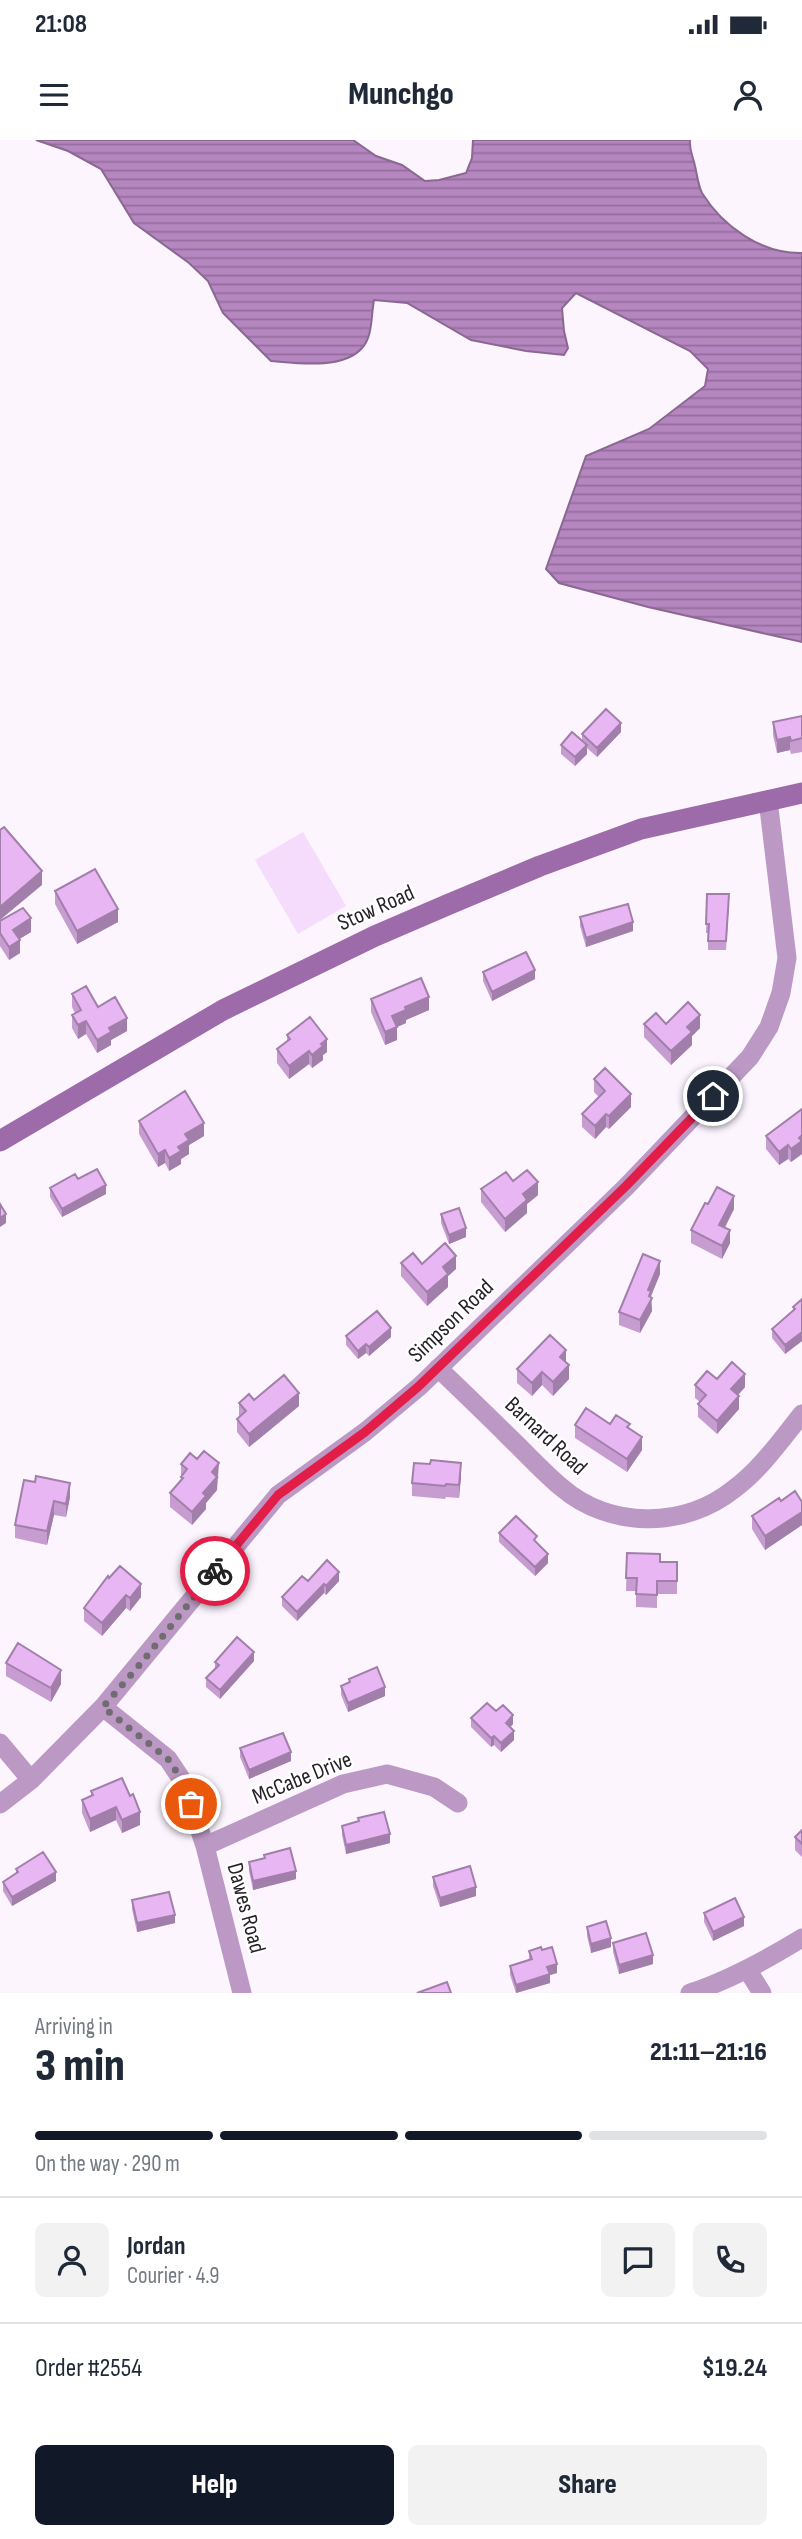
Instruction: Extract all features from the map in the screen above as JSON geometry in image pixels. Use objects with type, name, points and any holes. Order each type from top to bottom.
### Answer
[{"type":"street","name":"Stow Road","points":[[0,1141],[223,1010],[375,936],[607,840],[676,820],[802,793]]},
{"type":"street","name":"Simpson Road","points":[[0,1804],[31,1780],[103,1707],[278,1495],[393,1410],[651,1161],[750,1057],[769,1027],[781,993],[787,958],[768,800]]},
{"type":"street","name":"Barnard Road","points":[[438,1368],[563,1488],[593,1507],[621,1516],[674,1518],[712,1502],[733,1490],[764,1462],[802,1414]]},
{"type":"street","name":"Dawes Road","points":[[103,1707],[168,1759],[184,1783],[205,1846],[242,1993]]},
{"type":"street","points":[[0,1743],[31,1780]]},
{"type":"street","name":"McCabe Drive","points":[[205,1846],[343,1784],[387,1774],[434,1787],[458,1803]]},
{"type":"street","points":[[690,1993],[718,1984],[802,1938]]},
{"type":"street","points":[[747,1969],[762,1993]]},
{"type":"shaded area","points":[[36,140],[353,140],[376,156],[402,165],[425,181],[466,173],[472,158],[473,140],[690,140],[702,193],[721,217],[758,243],[772,249],[802,253],[802,642],[648,607],[559,583],[546,569],[586,456],[649,429],[705,386],[708,369],[690,351],[576,293],[562,308],[568,348],[564,355],[526,351],[471,340],[407,303],[374,300],[368,338],[354,355],[343,360],[319,364],[271,361],[223,313],[208,281],[189,263],[134,223],[101,169],[68,151]]},
{"type":"shaded area","points":[[303,832],[346,906],[298,934],[255,860]]},
{"type":"building","points":[[606,709],[621,723],[597,748],[582,734]]},
{"type":"building","points":[[802,716],[802,738],[791,741],[790,737],[777,740],[773,722]]},
{"type":"building","points":[[572,732],[587,745],[575,757],[561,745]]},
{"type":"building","points":[[4,827],[42,871],[0,907],[0,830]]},
{"type":"building","points":[[95,869],[118,909],[77,931],[55,891]]},
{"type":"building","points":[[707,894],[729,894],[726,941],[708,941]]},
{"type":"building","points":[[628,904],[633,922],[586,938],[580,917]]},
{"type":"building","points":[[23,908],[31,918],[13,930],[20,940],[9,947],[0,933],[0,921]]},
{"type":"building","points":[[526,952],[535,970],[492,992],[483,972]]},
{"type":"building","points":[[421,978],[429,997],[392,1016],[397,1027],[385,1032],[371,999]]},
{"type":"building","points":[[86,986],[98,1007],[115,997],[127,1018],[109,1028],[111,1032],[97,1040],[86,1021],[78,1025],[72,1015],[81,1010],[72,994]]},
{"type":"building","points":[[688,1002],[700,1015],[687,1027],[692,1032],[671,1051],[644,1024],[656,1013],[666,1024]]},
{"type":"building","points":[[310,1017],[327,1039],[312,1055],[309,1051],[289,1066],[277,1049],[290,1039],[287,1035]]},
{"type":"building","points":[[605,1068],[631,1094],[595,1126],[582,1114],[605,1091],[594,1079]]},
{"type":"building","points":[[185,1091],[204,1123],[185,1134],[189,1140],[178,1147],[181,1151],[169,1158],[165,1150],[158,1154],[139,1121]]},
{"type":"building","points":[[802,1109],[802,1135],[799,1138],[802,1141],[791,1149],[788,1145],[779,1152],[766,1136]]},
{"type":"building","points":[[97,1169],[106,1185],[62,1209],[50,1188],[75,1174],[78,1179]]},
{"type":"building","points":[[527,1170],[538,1182],[523,1194],[527,1200],[505,1219],[481,1189],[506,1172],[513,1181]]},
{"type":"building","points":[[717,1187],[734,1196],[719,1225],[730,1230],[722,1246],[691,1230]]},
{"type":"building","points":[[0,1204],[6,1214],[0,1218]]},
{"type":"building","points":[[459,1208],[466,1228],[449,1235],[441,1214]]},
{"type":"building","points":[[445,1243],[456,1256],[443,1267],[448,1274],[427,1292],[401,1263],[413,1253],[422,1264]]},
{"type":"building","points":[[643,1254],[660,1261],[648,1290],[651,1291],[649,1296],[652,1298],[640,1320],[619,1312]]},
{"type":"building","points":[[802,1299],[802,1332],[785,1345],[772,1329],[795,1309],[793,1307]]},
{"type":"building","points":[[377,1311],[391,1328],[369,1347],[366,1344],[358,1351],[346,1336]]},
{"type":"building","points":[[550,1335],[566,1350],[560,1357],[569,1365],[553,1382],[542,1372],[532,1383],[517,1369]]},
{"type":"building","points":[[732,1362],[745,1374],[731,1389],[739,1396],[717,1421],[698,1404],[706,1395],[695,1385],[707,1371],[717,1379]]},
{"type":"building","points":[[284,1375],[299,1393],[249,1434],[237,1419],[246,1411],[239,1403],[249,1394],[254,1400]]},
{"type":"building","points":[[586,1408],[610,1424],[616,1415],[630,1424],[627,1427],[642,1437],[627,1459],[575,1425]]},
{"type":"building","points":[[204,1451],[219,1463],[212,1472],[217,1477],[192,1512],[170,1493],[187,1469],[181,1464],[190,1453],[197,1459]]},
{"type":"building","points":[[431,1460],[461,1463],[459,1485],[412,1483],[414,1463],[430,1464]]},
{"type":"building","points":[[36,1476],[70,1483],[66,1504],[54,1501],[47,1531],[15,1525],[24,1480],[35,1482]]},
{"type":"building","points":[[795,1491],[802,1502],[802,1512],[765,1536],[752,1516]]},
{"type":"building","points":[[516,1516],[537,1536],[534,1540],[548,1554],[535,1567],[499,1533]]},
{"type":"building","points":[[627,1553],[660,1554],[660,1562],[677,1562],[677,1581],[657,1581],[657,1595],[636,1594],[637,1578],[626,1578]]},
{"type":"building","points":[[327,1560],[339,1572],[297,1612],[282,1597],[302,1576],[308,1581]]},
{"type":"building","points":[[120,1566],[141,1584],[130,1598],[126,1595],[102,1623],[84,1608],[108,1576],[109,1578]]},
{"type":"building","points":[[237,1637],[254,1652],[220,1690],[206,1678],[219,1665],[215,1662]]},
{"type":"building","points":[[18,1643],[61,1670],[51,1688],[6,1663]]},
{"type":"building","points":[[377,1667],[385,1687],[348,1703],[341,1686],[350,1682],[349,1679]]},
{"type":"building","points":[[487,1703],[496,1711],[503,1705],[513,1715],[506,1723],[514,1731],[501,1743],[494,1736],[491,1738],[471,1718]]},
{"type":"building","points":[[283,1733],[291,1752],[249,1770],[240,1748]]},
{"type":"building","points":[[122,1778],[130,1796],[133,1794],[140,1812],[122,1820],[116,1807],[90,1819],[82,1800],[93,1795],[91,1791]]},
{"type":"building","points":[[384,1812],[390,1834],[346,1845],[342,1826],[359,1821],[358,1818]]},
{"type":"building","points":[[802,1830],[802,1844],[795,1837]]},
{"type":"building","points":[[290,1848],[296,1871],[253,1881],[249,1862]]},
{"type":"building","points":[[43,1852],[56,1872],[12,1897],[3,1882],[18,1872],[16,1869]]},
{"type":"building","points":[[470,1866],[476,1887],[440,1898],[433,1877]]},
{"type":"building","points":[[169,1892],[175,1915],[137,1923],[132,1900]]},
{"type":"building","points":[[735,1898],[744,1917],[713,1932],[704,1913]]},
{"type":"building","points":[[606,1921],[611,1938],[591,1944],[587,1927]]},
{"type":"building","points":[[646,1933],[653,1955],[619,1965],[613,1943]]},
{"type":"building","points":[[541,1947],[542,1950],[552,1947],[557,1964],[547,1967],[550,1974],[516,1985],[510,1966],[532,1959],[529,1951]]},
{"type":"building","points":[[447,1982],[451,1993],[417,1993]]},
{"type":"way so far","points":[[191,1804],[184,1783],[168,1759],[103,1707],[215,1571]]},
{"type":"route","points":[[215,1571],[278,1495],[393,1410],[626,1186],[713,1096]]}]
